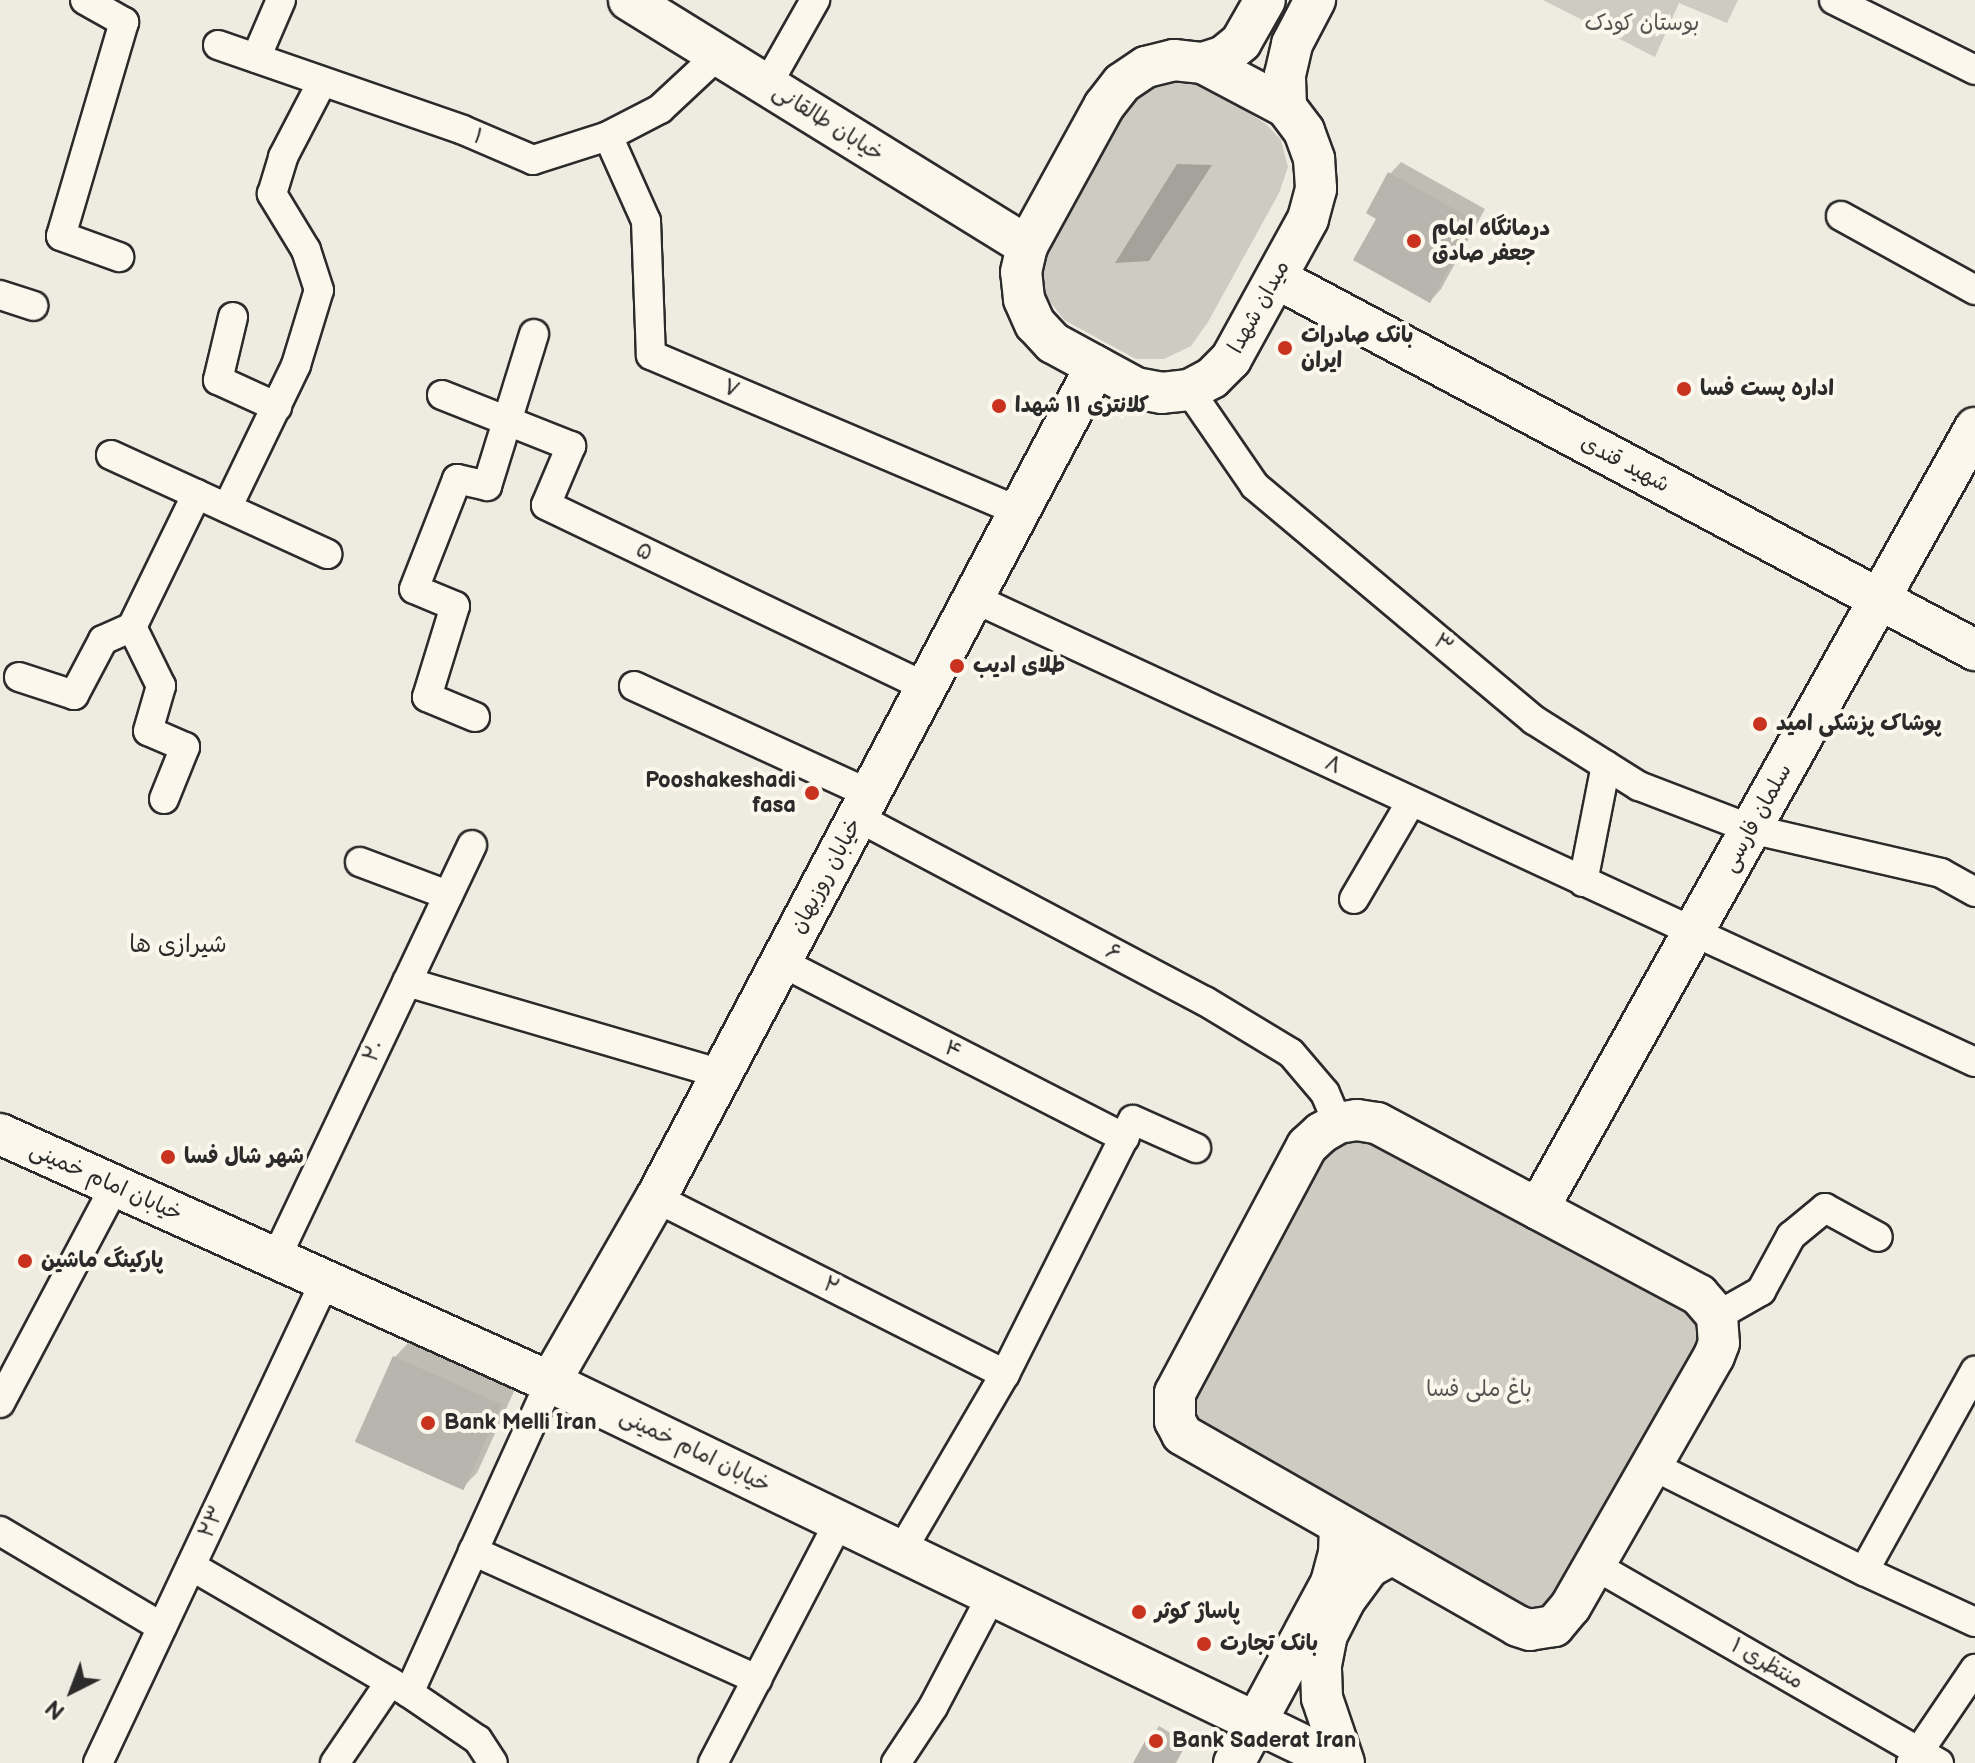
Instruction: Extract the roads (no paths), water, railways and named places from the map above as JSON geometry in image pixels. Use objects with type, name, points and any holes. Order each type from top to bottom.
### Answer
[{"type":"street","points":[[256,58],[281,0]]},
{"type":"street","name":"خیابان طالقانی","points":[[629,0],[1027,246]]},
{"type":"street","points":[[767,85],[815,0]]},
{"type":"street","points":[[1203,63],[1224,56],[1241,42],[1265,0]]},
{"type":"street","points":[[1286,107],[1285,75],[1292,44],[1315,0]]},
{"type":"street","points":[[1834,0],[1975,70]]},
{"type":"street","points":[[94,2],[124,22],[61,236],[119,257]]},
{"type":"street","name":"۱","points":[[218,45],[463,130],[533,160],[608,136],[660,109],[718,55]]},
{"type":"street","name":"میدان شهدا","points":[[1174,60],[1203,63],[1286,107],[1304,131],[1314,159],[1316,189],[1308,219],[1231,359],[1212,378],[1189,390],[1162,393],[1136,388],[1053,343],[1035,324],[1024,299],[1021,272],[1027,246],[1104,106],[1122,83],[1146,67],[1174,60]]},
{"type":"street","points":[[227,508],[296,365],[319,290],[306,250],[272,194],[283,157],[322,82]]},
{"type":"street","name":"۷","points":[[608,136],[646,221],[651,355],[1019,511]]},
{"type":"street","points":[[1841,216],[1975,290]]},
{"type":"street","name":"شهید قندی","points":[[1276,278],[1975,650]]},
{"type":"street","points":[[0,295],[33,306]]},
{"type":"street","points":[[233,317],[218,380],[277,407]]},
{"type":"street","points":[[475,717],[427,697],[455,606],[414,589],[457,479],[487,486],[534,334]]},
{"type":"street","name":"خیابان روزبهان","points":[[550,1382],[656,1198],[1096,366]]},
{"type":"street","name":"۳","points":[[1189,390],[1255,486],[1534,720],[1639,786],[1751,829]]},
{"type":"street","name":"۵","points":[[442,395],[571,446],[546,505],[926,687]]},
{"type":"street","name":"سلمان فارسی","points":[[1538,1209],[1975,428]]},
{"type":"street","points":[[111,455],[327,554]]},
{"type":"street","points":[[19,677],[74,695],[103,640],[132,627],[197,494]]},
{"type":"street","name":"۸","points":[[973,598],[1693,932]]},
{"type":"street","points":[[132,627],[161,686],[148,731],[185,747],[164,799]]},
{"type":"street","points":[[634,686],[863,806]]},
{"type":"street","points":[[1583,882],[1606,765]]},
{"type":"street","points":[[1354,899],[1411,802]]},
{"type":"street","name":"۶","points":[[863,806],[1291,1053],[1325,1093],[1338,1123]]},
{"type":"street","points":[[1751,829],[1941,873],[1975,892]]},
{"type":"street","name":"۲۰","points":[[276,1258],[472,845]]},
{"type":"street","points":[[360,862],[448,895]]},
{"type":"street","points":[[1693,932],[1975,1062]]},
{"type":"street","name":"۴","points":[[781,962],[1125,1138]]},
{"type":"street","points":[[407,982],[722,1074]]},
{"type":"street","points":[[902,1550],[1005,1374],[1133,1120],[1196,1148]]},
{"type":"street","points":[[1357,1120],[1377,1123],[1538,1209],[1699,1295],[1717,1316],[1719,1343],[1563,1618],[1542,1630],[1530,1630],[1340,1526],[1182,1434],[1172,1407],[1175,1393],[1307,1146],[1321,1133],[1338,1123],[1357,1120]]},
{"type":"street","name":"خیابان امام خمینی","points":[[0,1134],[550,1382],[1342,1763]]},
{"type":"street","points":[[0,1403],[12,1351],[115,1186]]},
{"type":"street","name":"۲","points":[[656,1198],[1005,1374]]},
{"type":"street","points":[[1717,1316],[1761,1291],[1791,1236],[1825,1208],[1878,1237]]},
{"type":"street","name":"۲۳","points":[[98,1763],[325,1281]]},
{"type":"street","points":[[1864,1571],[1975,1371]]},
{"type":"street","points":[[335,1763],[399,1688],[473,1551],[550,1382]]},
{"type":"street","points":[[1651,1465],[1864,1571],[1975,1622]]},
{"type":"street","points":[[713,1763],[840,1520]]},
{"type":"street","points":[[1234,1763],[1331,1583],[1339,1554],[1340,1526]]},
{"type":"street","points":[[0,1531],[162,1627]]},
{"type":"street","points":[[473,1551],[757,1679]]},
{"type":"street","points":[[1342,1763],[1322,1698],[1321,1665],[1327,1635],[1344,1601],[1369,1567],[1392,1554]]},
{"type":"street","name":"منتظری ۱","points":[[1594,1565],[1923,1759]]},
{"type":"street","points":[[191,1566],[399,1688],[478,1740],[493,1763]]},
{"type":"street","points":[[896,1763],[933,1707],[993,1593]]},
{"type":"street","points":[[1923,1759],[1975,1669]]},
{"type":"place","name":"درمانگاه امام جعفر صادق","points":[[1414,241]]},
{"type":"place","name":"بانک صادرات ایران","points":[[1285,348]]},
{"type":"place","name":"اداره پست فسا","points":[[1684,389]]},
{"type":"place","name":"کلانتری ۱۱ شهدا","points":[[999,406]]},
{"type":"place","name":"طلای ادیب","points":[[957,666]]},
{"type":"place","name":"پوشاک پزشکی امید","points":[[1760,724]]},
{"type":"place","name":"Pooshakeshadi fasa","points":[[812,793]]},
{"type":"place","name":"شهر شال فسا","points":[[168,1157]]},
{"type":"place","name":"پارکینگ ماشین","points":[[25,1261]]},
{"type":"place","name":"Bank Melli Iran","points":[[428,1423]]},
{"type":"place","name":"پاساژ کوثر","points":[[1139,1612]]},
{"type":"place","name":"بانک تجارت","points":[[1204,1644]]},
{"type":"place","name":"Bank Saderat Iran","points":[[1156,1741]]},
{"type":"district","name":"شیرازی ها","points":[[178,945]]},
{"type":"park label","name":"بوستان کودک","points":[[1642,24]]},
{"type":"park label","name":"باغ ملی فسا","points":[[1479,1390]]}]
